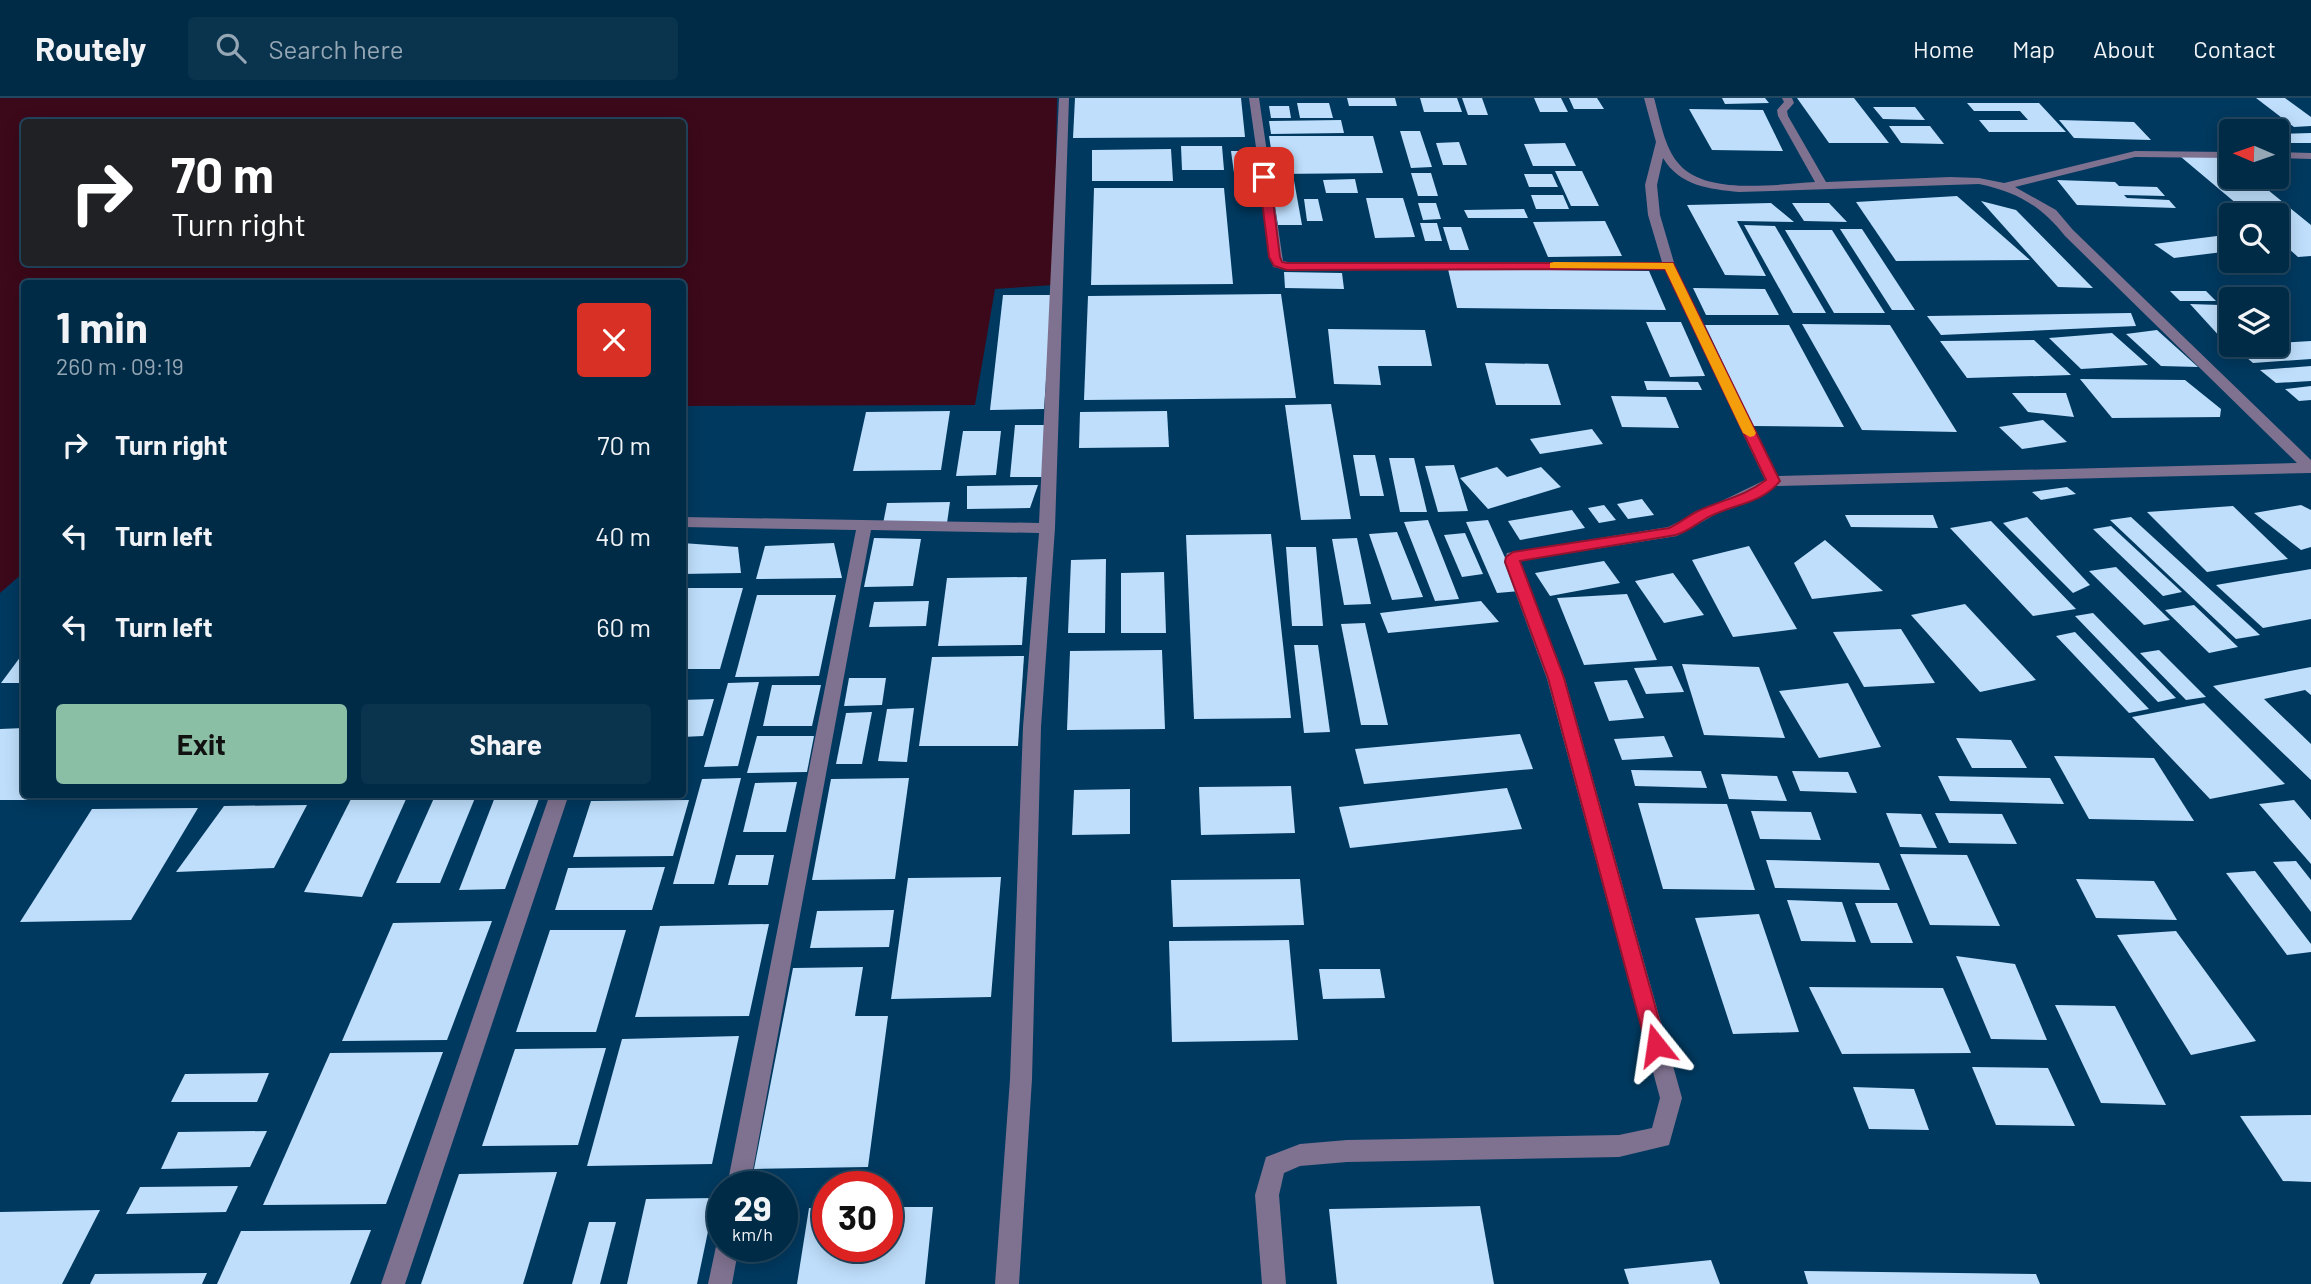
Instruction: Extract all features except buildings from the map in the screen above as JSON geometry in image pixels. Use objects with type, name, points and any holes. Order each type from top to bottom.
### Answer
[{"type":"street","points":[[1007,1284],[1021,1079],[1032,727],[1047,528],[1064,98]]},
{"type":"street","points":[[1254,98],[1278,264],[1669,266]]},
{"type":"street","points":[[1649,98],[1662,142],[1678,173],[1692,182],[1739,189],[1950,180],[2004,186],[2033,199],[2052,212],[2069,233],[2310,467]]},
{"type":"street","points":[[1787,98],[1789,103],[1782,110],[1783,116],[1823,186]]},
{"type":"street","points":[[1662,142],[1651,185],[1654,215],[1669,266],[1773,481]]},
{"type":"street","points":[[2004,186],[2135,154],[2219,155]]},
{"type":"street","points":[[2289,155],[2311,156]]},
{"type":"street","points":[[1275,1284],[1267,1195],[1274,1165],[1300,1155],[1619,1146],[1661,1137],[1671,1098],[1556,678],[1512,562],[1513,557],[1671,532],[1687,526],[1701,515],[1755,495],[1773,481],[2310,467]]},
{"type":"street","points":[[686,522],[1047,528]]},
{"type":"street","points":[[741,1171],[864,527]]},
{"type":"street","points":[[393,1284],[559,798]]},
{"type":"street","points":[[720,1284],[724,1262]]},
{"type":"shaded area","points":[[0,98],[1057,98],[1054,285],[995,289],[975,405],[686,406],[686,280],[21,280],[21,575],[0,593]]},
{"type":"slow traffic","points":[[1554,266],[1669,266],[1750,433]]},
{"type":"route","points":[[1264,177],[1275,257],[1278,264],[1287,266],[1669,266],[1773,481],[1755,495],[1701,515],[1687,526],[1671,532],[1513,557],[1512,562],[1556,678],[1656,1045]]}]
